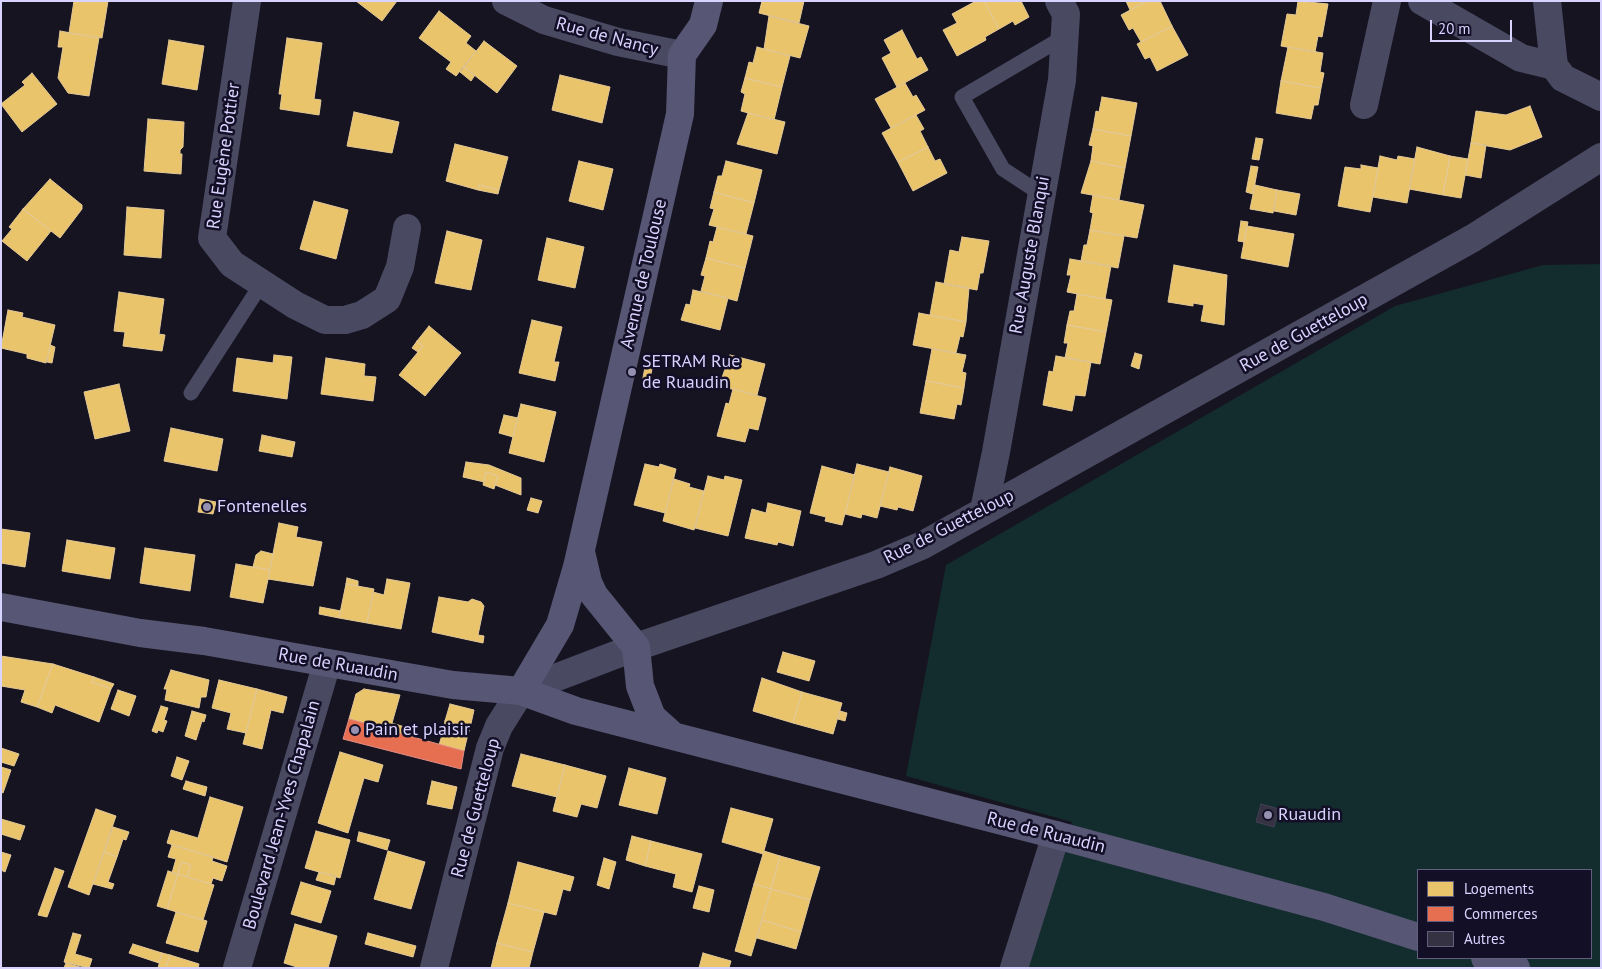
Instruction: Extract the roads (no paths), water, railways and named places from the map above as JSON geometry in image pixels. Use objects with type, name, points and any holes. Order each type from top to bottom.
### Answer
[{"type":"street","name":"Rue Eugène Pottier","points":[[246,1],[212,238],[232,264],[295,305],[326,320],[345,320],[362,315],[387,299],[400,267],[407,228]]},
{"type":"street","name":"Rue de Nancy","points":[[506,1],[544,20],[636,46],[682,55]]},
{"type":"street","points":[[682,55],[703,25],[709,1]]},
{"type":"street","name":"Rue Auguste Blanqui","points":[[984,510],[1062,80],[1066,14],[1059,1]]},
{"type":"street","points":[[1364,105],[1387,1]]},
{"type":"street","points":[[1422,1],[1521,58],[1554,66]]},
{"type":"street","points":[[1547,1],[1554,66],[1563,78],[1601,98]]},
{"type":"street","name":"Avenue de Toulouse","points":[[521,691],[560,625],[580,552],[680,114],[682,55]]},
{"type":"street","name":"Rue de Guetteloup","points":[[434,968],[490,748],[500,726],[521,691],[636,647],[876,565],[923,545],[1473,238],[1601,157]]},
{"type":"street","name":"Avenue de Toulouse","points":[[580,552],[588,582],[594,595],[636,647]]},
{"type":"street","name":"Rue de Ruaudin","points":[[1,607],[140,633],[204,641],[476,688],[521,691],[576,711],[1056,834],[1324,907],[1417,937]]},
{"type":"street","name":"Rue de Ruaudin","points":[[636,647],[640,686],[652,717],[672,736]]},
{"type":"street","name":"Boulevard Jean-Yves Chapalain","points":[[238,968],[327,663]]},
{"type":"street","points":[[1014,968],[1056,834]]},
{"type":"street","points":[[1487,959],[1516,968]]},
{"type":"lane","points":[[1041,194],[1003,169],[962,97],[1064,37]]},
{"type":"lane","points":[[191,393],[262,283]]},
{"type":"place","name":"SETRAM Rue de Ruaudin","points":[[632,372]]},
{"type":"place","name":"Fontenelles","points":[[207,507]]},
{"type":"place","name":"Pain et plaisir","points":[[355,730]]},
{"type":"place","name":"Ruaudin","points":[[1268,815]]}]
